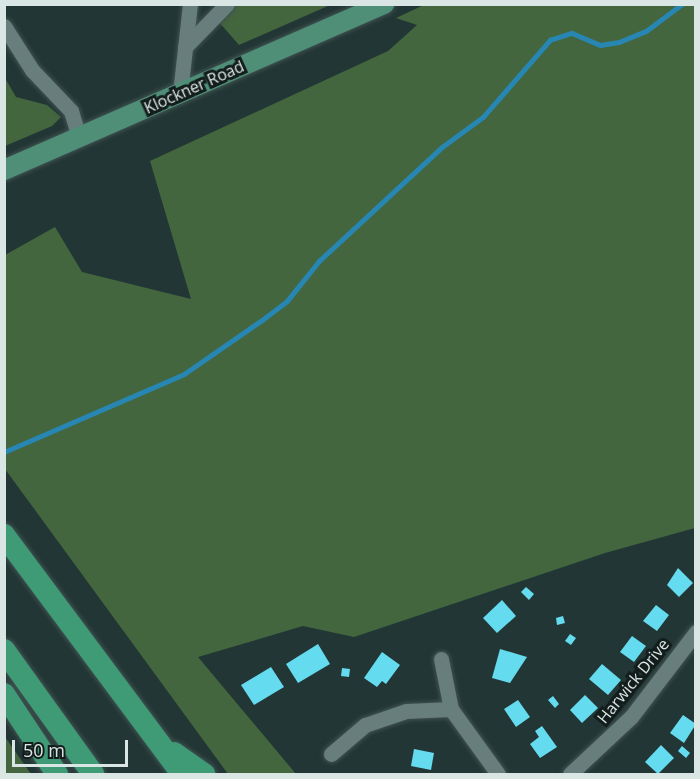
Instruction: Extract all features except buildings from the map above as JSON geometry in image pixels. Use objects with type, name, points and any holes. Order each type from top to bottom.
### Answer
[{"type":"highway","points":[[4,535],[182,774]]},
{"type":"highway","points":[[4,650],[93,774]]},
{"type":"highway","points":[[4,693],[57,774]]},
{"type":"highway","points":[[160,743],[204,774]]},
{"type":"main road","name":"Klockner Road","points":[[4,170],[384,4]]},
{"type":"street","points":[[180,93],[190,4]]},
{"type":"street","points":[[186,47],[227,4]]},
{"type":"street","points":[[4,26],[32,70],[71,111],[79,138]]},
{"type":"street","name":"Harwick Drive","points":[[570,774],[631,717],[696,632]]},
{"type":"street","points":[[441,659],[451,709],[498,774]]},
{"type":"street","points":[[331,754],[365,725],[406,711],[451,709]]},
{"type":"green space","points":[[426,4],[695,5],[695,528],[605,553],[354,637],[303,626],[198,657],[296,774],[228,774],[5,469],[5,255],[55,227],[82,272],[191,299],[150,161],[388,51],[417,25],[396,18]]},
{"type":"green space","points":[[234,5],[330,5],[239,45],[218,21]]},
{"type":"green space","points":[[5,78],[16,97],[47,105],[61,117],[52,126],[5,146]]},
{"type":"green space","points":[[5,737],[31,774],[5,774]]},
{"type":"waterway","points":[[4,452],[184,374],[262,320],[287,301],[319,261],[442,147],[483,117],[550,40],[572,33],[600,45],[619,42],[646,31],[682,4]]}]
